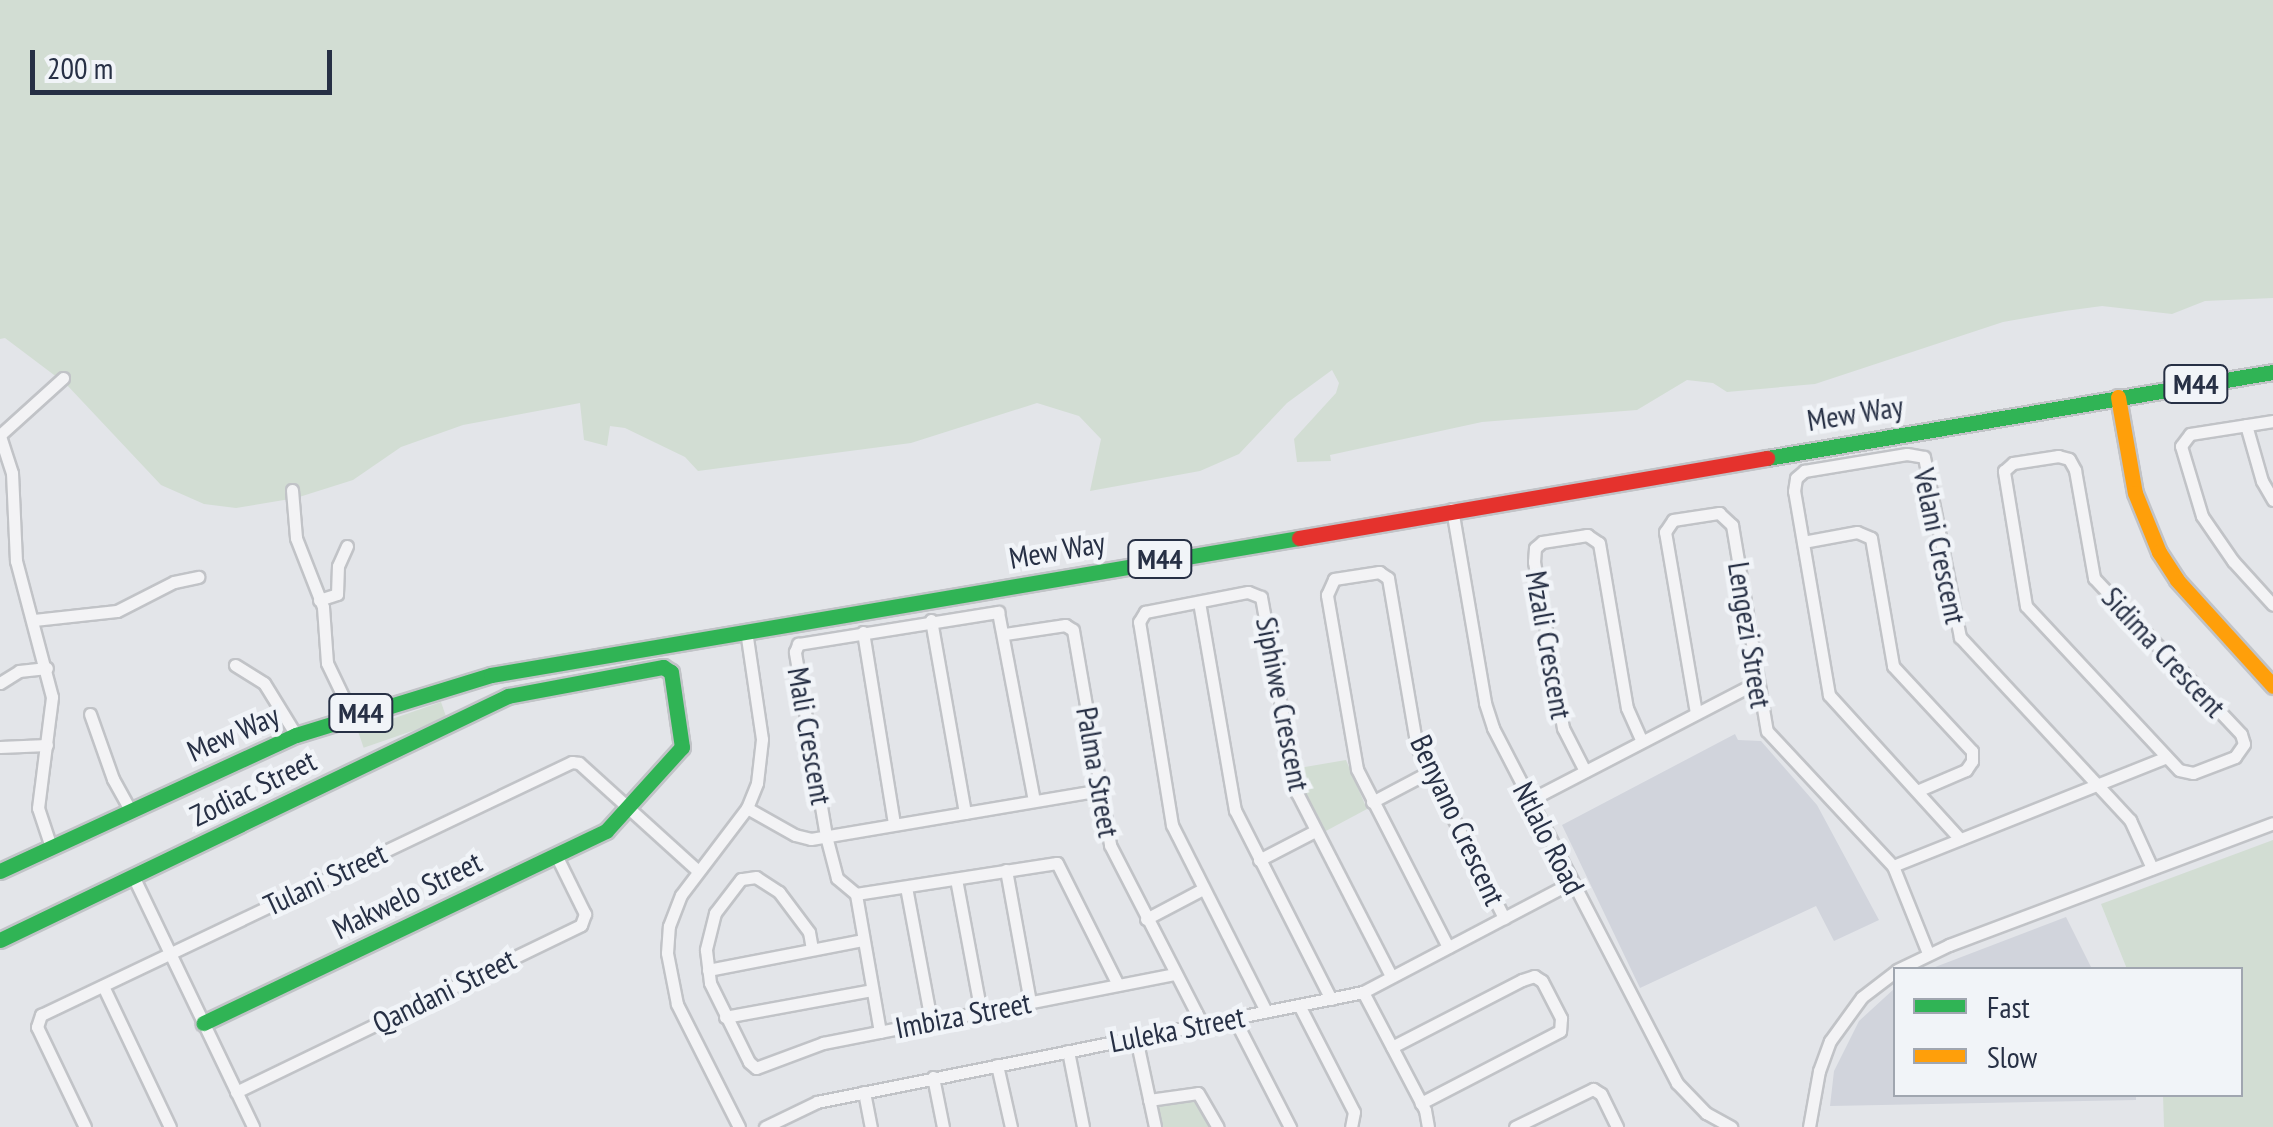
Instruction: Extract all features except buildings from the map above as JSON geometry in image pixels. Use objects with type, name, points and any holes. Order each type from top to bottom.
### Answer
[{"type":"main road","name":"Mew Way","points":[[0,871],[296,735],[491,675],[2273,372]]},
{"type":"main road","points":[[2118,397],[2135,493],[2160,552],[2177,580],[2273,686]]},
{"type":"main road","name":"Zodiac Street","points":[[0,940],[508,696],[665,667],[672,674],[682,747],[629,807]]},
{"type":"main road","name":"Makwelo Street","points":[[203,1023],[606,831],[629,807]]},
{"type":"street","points":[[51,847],[38,808],[52,697],[16,561],[12,472],[0,435],[63,378]]},
{"type":"street","points":[[2273,420],[2190,434],[2183,440],[2182,452],[2208,526],[2273,605]]},
{"type":"street","points":[[2246,425],[2262,481],[2273,500]]},
{"type":"street","name":"Velani Crescent","points":[[1960,839],[1829,695],[1794,492],[1800,474],[1907,454],[1924,457],[1960,637],[2134,826],[2152,868]]},
{"type":"street","name":"Sidima Crescent","points":[[2058,456],[2069,459],[2094,578],[2244,740],[2240,754],[2193,773],[2179,770],[2165,758],[2026,606],[2004,488],[2008,466],[2058,456]]},
{"type":"street","points":[[292,490],[296,538],[320,600],[327,663],[352,715]]},
{"type":"street","name":"Ntlalo Road","points":[[1452,509],[1485,703],[1530,800],[1677,1083],[1706,1113],[1731,1127]]},
{"type":"street","name":"Lengezi Street","points":[[1696,714],[1666,527],[1674,520],[1712,513],[1729,519],[1771,737],[1893,866],[1928,953]]},
{"type":"street","points":[[1803,542],[1857,532],[1870,538],[1893,666],[1972,750],[1972,761],[1966,770],[1917,791]]},
{"type":"street","name":"Mzali Crescent","points":[[1585,771],[1563,728],[1534,562],[1535,548],[1542,542],[1588,535],[1599,543],[1627,708],[1642,741]]},
{"type":"street","points":[[320,600],[337,594],[338,566],[347,546]]},
{"type":"street","name":"Benyano Crescent","points":[[1448,947],[1372,802],[1353,750],[1327,594],[1334,579],[1379,572],[1388,578],[1417,747],[1504,918]]},
{"type":"street","points":[[34,620],[117,611],[174,582],[198,577]]},
{"type":"street","name":"Siphiwe Crescent","points":[[1266,1012],[1172,826],[1138,622],[1145,612],[1248,592],[1261,597],[1294,786],[1391,976]]},
{"type":"street","points":[[1199,602],[1232,800],[1331,999]]},
{"type":"street","name":"Mali Crescent","points":[[880,1032],[856,894],[837,878],[826,836],[796,652],[803,642],[994,610],[1001,616],[1005,634]]},
{"type":"street","points":[[931,620],[964,813]]},
{"type":"street","name":"Palma Street","points":[[1005,634],[1066,625],[1073,630],[1113,853],[1202,1024]]},
{"type":"street","points":[[740,1127],[676,1004],[669,978],[669,926],[696,869],[748,808],[757,783],[762,739],[746,630]]},
{"type":"street","points":[[863,632],[894,824]]},
{"type":"street","points":[[1005,634],[1034,801]]},
{"type":"street","points":[[235,665],[264,682],[296,735]]},
{"type":"street","points":[[0,683],[20,671],[47,668]]},
{"type":"street","points":[[1530,800],[1758,682]]},
{"type":"street","points":[[90,714],[113,779],[130,810]]},
{"type":"street","points":[[0,748],[47,745]]},
{"type":"street","points":[[1893,866],[2165,758]]},
{"type":"street","name":"Tulani Street","points":[[84,1127],[37,1021],[572,762],[579,763],[696,869]]},
{"type":"street","points":[[1372,802],[1429,772]]},
{"type":"street","points":[[748,808],[794,835],[826,836],[1102,790]]},
{"type":"street","points":[[1902,967],[1928,953],[2273,823]]},
{"type":"street","points":[[1260,860],[1316,830]]},
{"type":"street","name":"Qandani Street","points":[[236,1092],[581,924],[585,914],[556,855]]},
{"type":"street","points":[[856,894],[1057,863],[1118,985]]},
{"type":"street","points":[[1006,870],[1030,1002]]},
{"type":"street","points":[[133,876],[253,1127]]},
{"type":"street","points":[[812,949],[809,932],[779,892],[748,877],[715,913],[706,950],[708,970],[726,1017],[872,990]]},
{"type":"street","points":[[956,879],[981,1012]]},
{"type":"street","name":"Luleka Street","points":[[765,1127],[816,1102],[1364,992],[1572,883]]},
{"type":"street","points":[[906,887],[931,1022]]},
{"type":"street","points":[[1146,919],[1203,889]]},
{"type":"street","points":[[708,970],[862,940]]},
{"type":"street","points":[[1809,1127],[1819,1072],[1830,1042],[1854,1005],[1893,972]]},
{"type":"street","name":"Imbiza Street","points":[[726,1017],[748,1062],[756,1068],[802,1048],[1175,974]]},
{"type":"street","points":[[1392,1047],[1522,980],[1534,976],[1542,981],[1561,1018],[1560,1031],[1421,1103]]},
{"type":"street","points":[[103,986],[170,1127]]},
{"type":"street","points":[[1364,992],[1421,1103],[1428,1127]]},
{"type":"street","points":[[1299,1005],[1354,1112],[1351,1127]]},
{"type":"street","points":[[1234,1018],[1290,1127]]},
{"type":"street","points":[[1136,1038],[1155,1127]]},
{"type":"street","points":[[1068,1051],[1084,1127]]},
{"type":"street","points":[[997,1065],[1011,1127]]},
{"type":"street","points":[[933,1078],[943,1127]]},
{"type":"street","points":[[1515,1127],[1593,1089],[1600,1094],[1618,1127]]},
{"type":"street","points":[[864,1092],[871,1127]]},
{"type":"street","points":[[1150,1100],[1198,1093],[1218,1127]]},
{"type":"shaded area","points":[[0,0],[2273,0],[2273,298],[2205,301],[2172,314],[2102,306],[2065,311],[2003,322],[1815,384],[1727,392],[1713,383],[1687,380],[1637,410],[1482,422],[1330,455],[1331,461],[1297,462],[1294,439],[1336,393],[1339,383],[1332,370],[1287,403],[1239,454],[1200,471],[1090,491],[1101,439],[1079,416],[1037,403],[911,443],[698,471],[685,457],[625,428],[610,426],[607,446],[584,440],[580,403],[463,425],[401,447],[353,480],[296,498],[236,508],[204,504],[161,485],[66,384],[5,338],[0,339]]},
{"type":"shaded area","points":[[441,702],[447,719],[364,748],[358,731]]},
{"type":"shaded area","points":[[1735,734],[1738,740],[1761,741],[1817,805],[1879,920],[1834,941],[1816,906],[1640,988],[1562,825]]},
{"type":"shaded area","points":[[1346,760],[1367,809],[1324,832],[1304,796],[1299,768]]},
{"type":"shaded area","points":[[2273,840],[2273,1127],[2164,1127],[2163,1097],[2243,1097],[2243,967],[2126,967],[2101,904]]},
{"type":"shaded area","points":[[2066,917],[2091,967],[1935,967]]},
{"type":"shaded area","points":[[1893,990],[1893,1097],[2136,1100],[1830,1106],[1834,1071],[1859,1021]]},
{"type":"shaded area","points":[[1196,1096],[1214,1127],[1159,1127],[1156,1106],[1160,1102]]},
{"type":"traffic: fast","points":[[1767,458],[2273,372]]},
{"type":"traffic: fast","points":[[0,871],[296,735],[491,675],[1299,538]]},
{"type":"traffic: fast","points":[[0,940],[508,696],[663,667],[671,672],[682,747],[606,831],[203,1023]]},
{"type":"traffic: slow","points":[[2118,397],[2135,493],[2159,552],[2177,580],[2273,686]]},
{"type":"traffic: jam","points":[[1299,538],[1767,458]]}]
